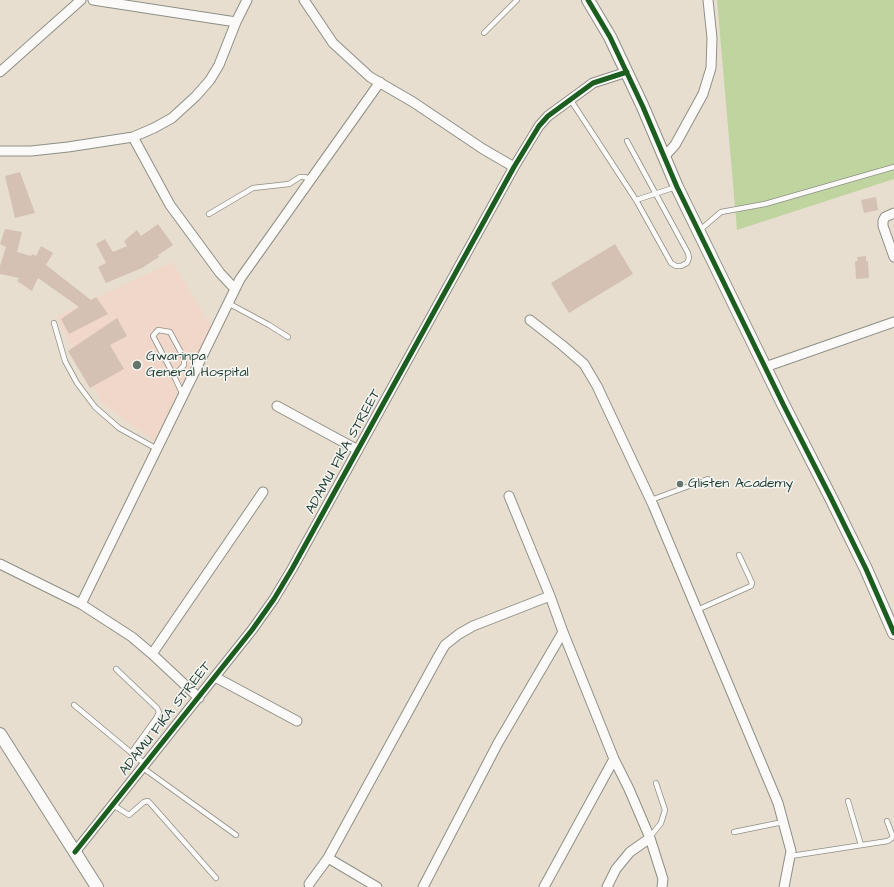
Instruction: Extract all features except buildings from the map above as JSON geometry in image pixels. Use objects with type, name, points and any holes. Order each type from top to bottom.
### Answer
[{"type":"street","points":[[0,72],[81,0]]},
{"type":"street","points":[[93,0],[236,22]]},
{"type":"street","points":[[1,152],[68,147],[133,137],[172,118],[196,96],[210,80],[219,65],[236,22],[248,0]]},
{"type":"street","points":[[304,0],[333,43],[370,77],[413,102],[483,149],[514,167]]},
{"type":"street","points":[[588,0],[610,37],[627,72],[677,187],[765,367],[835,505],[866,569],[894,633]]},
{"type":"street","points":[[664,157],[675,145],[703,94],[711,68],[712,38],[708,0]]},
{"type":"street","name":"ADAMU FIKA STREET","points":[[75,852],[252,630],[274,599],[514,167],[539,126],[548,116],[593,84],[627,72]]},
{"type":"street","points":[[81,604],[240,279],[380,82]]},
{"type":"street","points":[[133,137],[170,205],[220,273],[235,289]]},
{"type":"street","points":[[894,213],[885,217],[883,221],[883,226],[894,257]]},
{"type":"street","points":[[530,320],[584,364],[597,386],[651,500],[778,803],[791,851],[784,887]]},
{"type":"street","points":[[765,367],[894,322]]},
{"type":"street","points":[[277,406],[358,450]]},
{"type":"street","points":[[152,654],[263,492]]},
{"type":"street","points":[[510,496],[550,596],[562,632],[614,759],[629,789],[650,838],[663,879],[662,887]]},
{"type":"street","points":[[0,564],[81,604],[132,638],[152,654],[198,698]]},
{"type":"street","points":[[309,884],[328,858],[445,645],[459,634],[473,626],[550,596]]},
{"type":"street","points":[[423,887],[498,743],[562,632]]},
{"type":"street","points":[[215,677],[297,721]]},
{"type":"street","points":[[0,734],[98,887]]},
{"type":"street","points":[[544,887],[614,759]]},
{"type":"street","points":[[607,887],[616,869],[630,852],[650,838]]},
{"type":"street","points":[[328,858],[376,887]]},
{"type":"lane","points":[[484,33],[517,0]]},
{"type":"lane","points":[[570,99],[636,200],[671,263],[676,266],[681,266],[687,263],[689,258],[688,253],[627,141]]},
{"type":"lane","points":[[699,231],[721,212],[765,204],[894,167]]},
{"type":"lane","points":[[209,214],[253,188],[289,184],[300,177],[311,179]]},
{"type":"lane","points":[[636,200],[677,187]]},
{"type":"lane","points":[[228,303],[288,337]]},
{"type":"lane","points":[[54,323],[65,361],[77,383],[95,407],[119,428],[157,449]]},
{"type":"lane","points":[[174,376],[184,364],[184,358],[170,332],[158,330],[154,336],[183,395]]},
{"type":"lane","points":[[651,500],[708,479]]},
{"type":"lane","points":[[697,610],[751,586],[752,583],[739,555]]},
{"type":"lane","points":[[116,669],[157,708],[159,712],[157,717],[131,752]]},
{"type":"lane","points":[[74,705],[131,752],[144,766],[236,835]]},
{"type":"lane","points":[[650,838],[665,815],[665,810],[656,783]]},
{"type":"lane","points":[[113,805],[129,815],[144,802],[148,801],[216,878]]},
{"type":"lane","points":[[848,801],[861,845]]},
{"type":"lane","points":[[791,856],[891,840],[893,837],[887,820]]},
{"type":"lane","points":[[734,832],[783,822]]},
{"type":"shaded area","name":"Gwarinpa General Hospital","points":[[172,262],[212,327],[154,441],[101,402],[56,317]]},
{"type":"green space","points":[[717,0],[894,0],[894,179],[737,230]]},
{"type":"cycle path","points":[[588,0],[610,37],[643,107],[677,187],[784,406],[866,569],[894,633]]},
{"type":"cycle path","points":[[75,852],[252,630],[274,599],[514,167],[539,126],[548,116],[593,83],[627,72]]},
{"type":"place","name":"Gwarinpa General Hospital","points":[[137,365]]},
{"type":"place","name":"Glisten Academy","points":[[680,484]]}]
